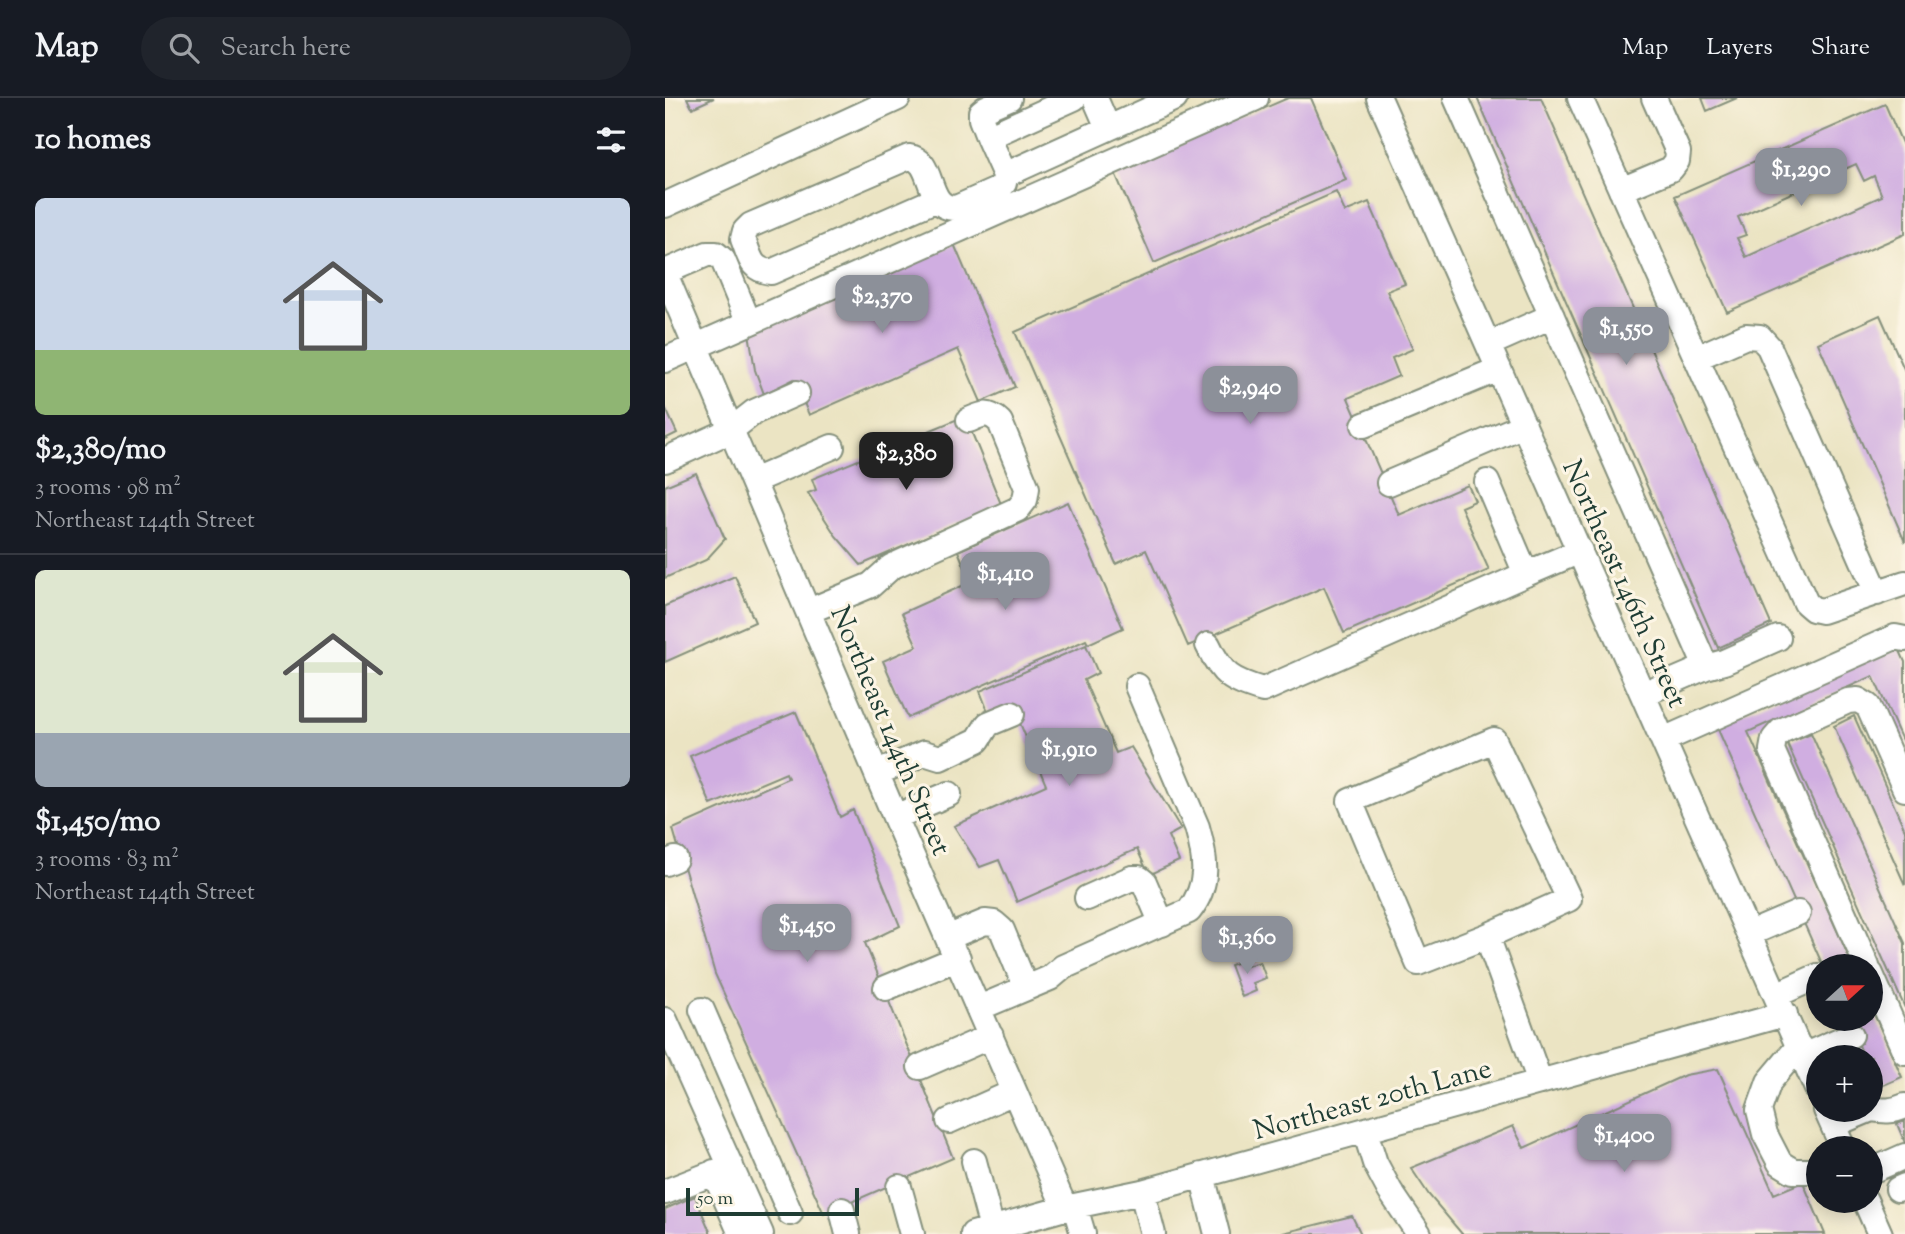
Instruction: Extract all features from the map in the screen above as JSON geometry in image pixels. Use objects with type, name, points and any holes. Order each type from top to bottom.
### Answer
[{"type":"street","points":[[665,205],[898,98]]},
{"type":"street","points":[[937,198],[771,272],[755,267],[743,239],[745,231],[751,225],[909,157],[921,162],[942,205],[949,208],[981,208],[1004,183],[1005,175],[981,119],[981,112],[1009,98]]},
{"type":"street","points":[[988,137],[1074,98]]},
{"type":"street","points":[[1095,98],[1108,128]]},
{"type":"street","points":[[1005,175],[1175,98]]},
{"type":"street","points":[[665,360],[749,323],[981,208],[1256,98]]},
{"type":"street","points":[[1457,98],[1706,667]]},
{"type":"street","points":[[1580,98],[1806,603],[1813,609],[1822,611],[1905,583]]},
{"type":"street","points":[[1621,190],[1671,169],[1677,161],[1678,152],[1654,98]]},
{"type":"street","name":"Northeast 146th Street","points":[[1388,101],[1499,369],[1806,1063]]},
{"type":"street","points":[[665,273],[707,254],[716,254],[723,260],[749,323]]},
{"type":"street","name":"Northeast 144th Street","points":[[665,273],[1014,1092],[1083,1234]]},
{"type":"street","points":[[1489,344],[1552,316]]},
{"type":"street","points":[[1696,358],[1746,336],[1760,337],[1769,346],[1877,593]]},
{"type":"street","points":[[1364,425],[1499,369]]},
{"type":"street","points":[[665,460],[731,430],[754,412],[797,393]]},
{"type":"street","points":[[809,611],[871,585],[891,567],[1018,509],[1025,500],[1027,488],[1000,422],[993,416],[984,414],[969,420]]},
{"type":"street","points":[[1389,483],[1524,425]]},
{"type":"street","points":[[753,481],[832,447]]},
{"type":"street","points":[[1487,482],[1526,575]]},
{"type":"street","points":[[1208,645],[1217,664],[1230,677],[1263,690],[1580,551]]},
{"type":"street","points":[[1663,740],[1895,637],[1905,639]]},
{"type":"street","points":[[1643,694],[1777,638]]},
{"type":"street","points":[[979,1007],[1050,978],[1063,967],[1189,911],[1198,899],[1203,886],[1202,844],[1136,686]]},
{"type":"street","points":[[1862,954],[1772,750],[1774,739],[1781,731],[1848,701],[1858,700],[1868,706],[1905,789]]},
{"type":"street","points":[[877,774],[925,753],[940,758],[978,740],[988,724],[1012,714]]},
{"type":"street","points":[[1494,740],[1569,899],[1487,936],[1418,963],[1350,802],[1494,740]]},
{"type":"street","points":[[895,817],[949,794]]},
{"type":"street","points":[[1087,898],[1132,878],[1139,878],[1144,882],[1162,924]]},
{"type":"street","points":[[1749,934],[1798,913]]},
{"type":"street","points":[[886,988],[953,947],[985,922],[994,923],[1002,930],[1026,988]]},
{"type":"street","points":[[1487,936],[1540,1082]]},
{"type":"street","name":"Northeast 20th Lane","points":[[998,1230],[1070,1207],[1142,1192],[1540,1082],[1780,1004],[1806,985]]},
{"type":"street","points":[[1883,1002],[1905,1052]]},
{"type":"street","points":[[702,1010],[790,1213]]},
{"type":"street","points":[[665,1020],[717,1135],[722,1169],[741,1234]]},
{"type":"street","points":[[1806,1170],[1793,1171],[1780,1163],[1765,1134],[1759,1110],[1769,1082],[1801,1051],[1851,1035]]},
{"type":"street","points":[[920,1067],[991,1036]]},
{"type":"street","points":[[949,1121],[1014,1092]]},
{"type":"street","points":[[1883,1112],[1905,1106]]},
{"type":"street","points":[[717,1135],[750,1121]]},
{"type":"street","points":[[1365,1131],[1375,1163],[1419,1234]]},
{"type":"street","points":[[1883,1166],[1905,1156]]},
{"type":"street","points":[[974,1161],[998,1230]]},
{"type":"street","points":[[665,1192],[722,1169]]},
{"type":"street","points":[[722,1169],[761,1234]]},
{"type":"street","points":[[1202,1175],[1217,1234]]},
{"type":"street","points":[[899,1186],[912,1234]]},
{"type":"street","points":[[1142,1192],[1153,1234]]},
{"type":"street","points":[[1871,1213],[1880,1234]]},
{"type":"building","points":[[687,98],[714,98],[692,108]]},
{"type":"building","points":[[1288,98],[1311,98],[1346,180],[1154,263],[1115,173]]},
{"type":"building","points":[[1477,98],[1541,98],[1771,624],[1718,648]]},
{"type":"building","points":[[1702,98],[1737,98],[1707,111]]},
{"type":"building","points":[[1885,104],[1905,150],[1905,234],[1727,312],[1675,196]],"holes":[[[1856,164],[1864,181],[1874,176],[1882,196],[1746,257],[1737,238],[1746,235],[1738,217]]]},
{"type":"building","points":[[1336,192],[1345,212],[1369,202],[1405,284],[1387,291],[1413,349],[1392,358],[1399,376],[1348,398],[1399,515],[1468,485],[1475,501],[1461,507],[1489,570],[1344,633],[1324,587],[1188,646],[1146,550],[1116,564],[1015,332]]},
{"type":"building","points":[[954,244],[1015,387],[981,402],[958,349],[809,415],[794,379],[764,394],[755,370],[749,333]]},
{"type":"building","points":[[1880,315],[1905,371],[1905,542],[1818,343]]},
{"type":"building","points":[[665,407],[677,433],[665,439]]},
{"type":"building","points":[[965,416],[1001,504],[861,565],[836,536],[808,493],[816,490],[812,479]]},
{"type":"building","points":[[696,473],[725,539],[706,560],[665,578],[665,486]]},
{"type":"building","points":[[1068,502],[1123,628],[1088,644],[1086,640],[908,718],[883,661],[917,646],[902,613],[971,582],[958,551]]},
{"type":"building","points":[[735,576],[755,622],[665,662],[665,606]]},
{"type":"building","points":[[1897,644],[1905,662],[1905,747],[1873,676],[1748,732],[1848,954],[1818,954],[1716,725]]},
{"type":"building","points":[[1086,645],[1098,673],[1084,680],[1116,753],[1131,747],[1181,829],[1168,836],[1179,861],[1149,875],[1137,849],[1017,902],[999,860],[980,867],[954,826],[1046,785],[1014,709],[991,719],[980,691]]},
{"type":"building","points":[[796,712],[840,817],[853,810],[900,926],[865,943],[953,1158],[824,1214],[715,974],[673,829],[788,778],[786,773],[711,805],[690,756]]},
{"type":"building","points":[[1854,716],[1905,830],[1905,885],[1834,726]]},
{"type":"building","points":[[1811,733],[1905,943],[1905,1008],[1883,954],[1787,743]]},
{"type":"building","points":[[1245,960],[1247,966],[1260,962],[1266,978],[1253,983],[1256,991],[1242,997],[1230,965]]},
{"type":"building","points":[[1853,1031],[1882,1031],[1902,1077],[1883,1085],[1883,1045],[1859,1045]]},
{"type":"building","points":[[1718,1069],[1774,1194],[1803,1182],[1806,1189],[1806,1213],[1816,1213],[1825,1234],[1462,1234],[1429,1195],[1411,1168],[1513,1126],[1524,1148],[1685,1075]]},
{"type":"building","points":[[1905,1121],[1905,1143],[1897,1124]]},
{"type":"building","points":[[695,1196],[711,1234],[665,1234],[665,1209]]},
{"type":"building","points":[[1352,1216],[1361,1234],[1283,1234],[1283,1233]]}]
